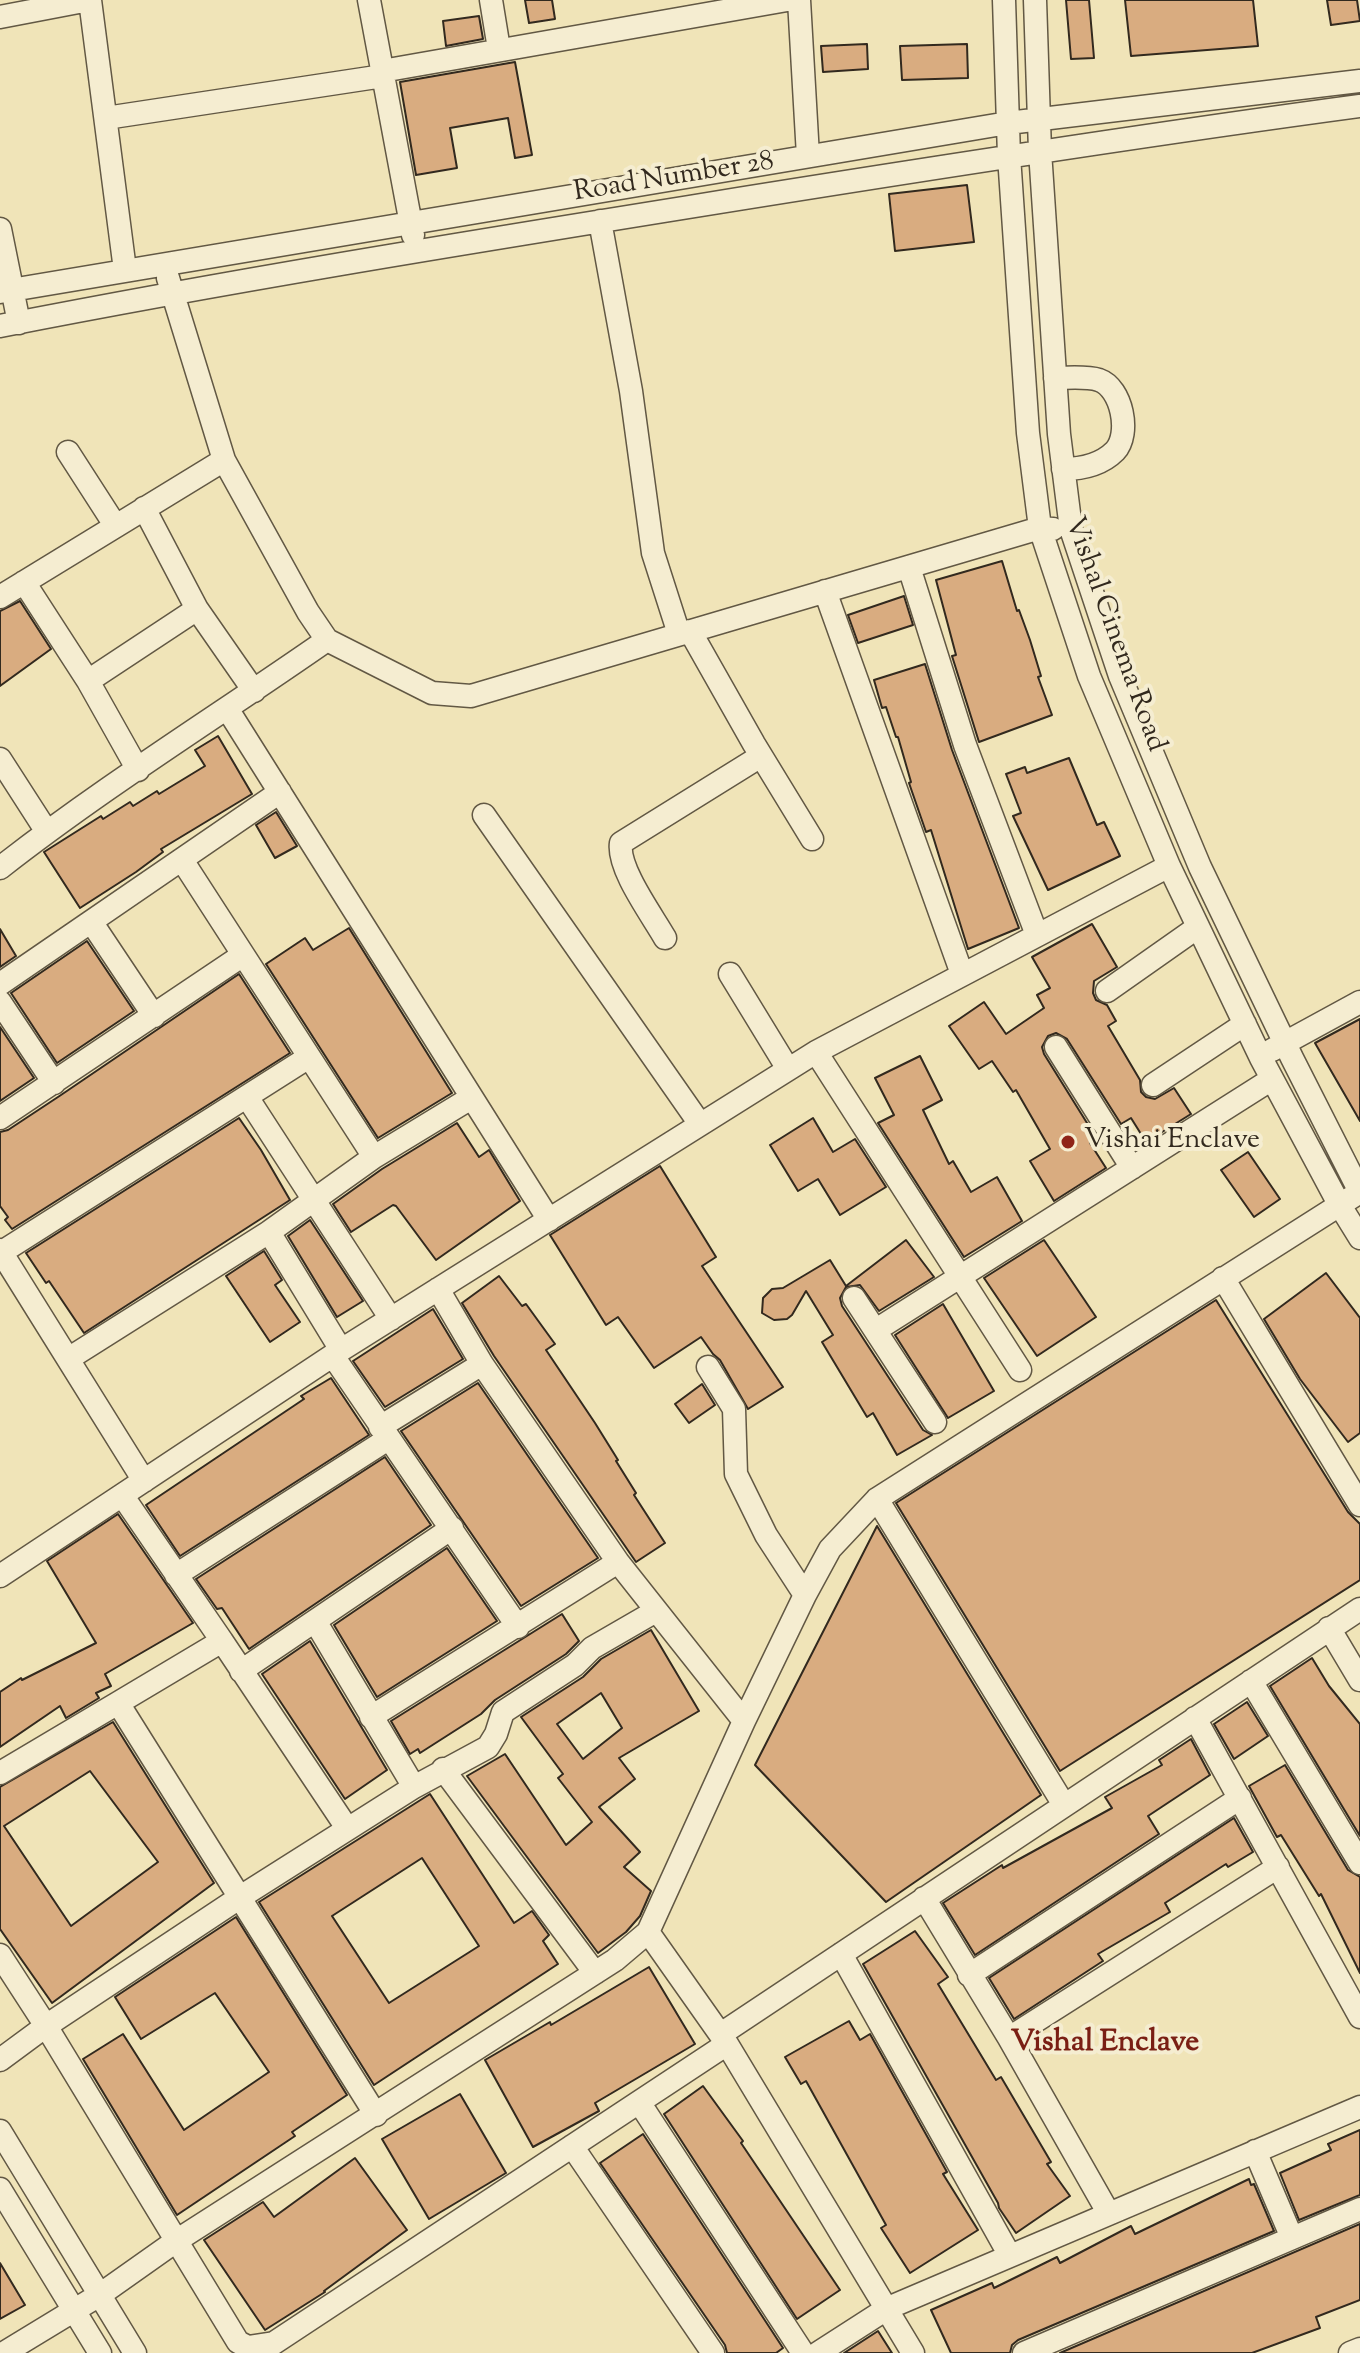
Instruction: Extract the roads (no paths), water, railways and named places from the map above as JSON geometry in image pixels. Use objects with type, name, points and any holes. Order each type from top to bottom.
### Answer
[{"type":"street","points":[[0,17],[90,0],[125,270]]},
{"type":"street","points":[[369,0],[416,252]]},
{"type":"street","points":[[491,0],[499,49]]},
{"type":"street","points":[[106,118],[383,74],[499,49],[787,0]]},
{"type":"street","points":[[799,0],[808,156]]},
{"type":"street","name":"Vishal Cinema Road","points":[[1004,0],[1009,156],[1028,433],[1040,528],[1089,676],[1169,866],[1261,1058],[1360,1238]]},
{"type":"street","name":"Vishal Cinema Road","points":[[1035,0],[1040,151],[1055,378],[1071,529],[1120,676],[1200,867],[1360,1192]]},
{"type":"street","name":"Road Number 28","points":[[6,291],[1008,123],[1360,81]]},
{"type":"street","name":"Road Number 28","points":[[9,324],[171,292],[600,221],[1040,151],[1360,106]]},
{"type":"street","points":[[600,221],[631,391],[653,553],[684,633],[812,839]]},
{"type":"street","points":[[0,229],[9,324]]},
{"type":"street","points":[[165,264],[224,460],[308,612],[327,640],[432,693],[471,696],[1040,528],[1071,529]]},
{"type":"street","points":[[1055,378],[1100,380],[1112,390],[1119,403],[1123,437],[1116,450],[1101,461],[1079,469],[1063,469]]},
{"type":"street","points":[[68,452],[115,525]]},
{"type":"street","points":[[0,597],[224,460]]},
{"type":"street","points":[[144,508],[197,609],[254,691]]},
{"type":"street","points":[[909,567],[965,745],[1037,935]]},
{"type":"street","points":[[24,582],[88,681],[138,770]]},
{"type":"street","points":[[825,591],[962,974]]},
{"type":"street","points":[[88,681],[197,609]]},
{"type":"street","points":[[0,868],[47,832],[327,640]]},
{"type":"street","points":[[228,710],[549,1220]]},
{"type":"street","points":[[665,938],[627,872],[620,853],[621,843],[761,756]]},
{"type":"street","points":[[0,759],[47,832]]},
{"type":"street","points":[[0,984],[280,792]]},
{"type":"street","points":[[484,815],[700,1124]]},
{"type":"street","points":[[182,860],[374,1157]]},
{"type":"street","points":[[0,1576],[337,1353],[788,1069],[1169,866]]},
{"type":"street","points":[[92,923],[154,1016]]},
{"type":"street","points":[[1107,991],[1198,927]]},
{"type":"street","points":[[0,1118],[243,955]]},
{"type":"street","points":[[730,974],[788,1069]]},
{"type":"street","points":[[0,1002],[54,1083]]},
{"type":"street","points":[[1261,1058],[1360,1002]]},
{"type":"street","points":[[1153,1085],[1245,1024]]},
{"type":"street","points":[[1056,1047],[1132,1168]]},
{"type":"street","points":[[816,1052],[1020,1370]]},
{"type":"street","points":[[144,1481],[1,1251],[309,1057]]},
{"type":"street","points":[[876,1330],[1272,1079]]},
{"type":"street","points":[[247,1097],[391,1319]]},
{"type":"street","points":[[68,1359],[269,1232],[374,1157],[471,1098]]},
{"type":"street","points":[[4,2353],[101,2294],[176,2241],[595,1973],[648,1932],[805,1595],[830,1549],[877,1499],[1360,1192]]},
{"type":"street","points":[[269,1232],[384,1433],[518,1627]]},
{"type":"street","points":[[1223,1278],[1360,1505]]},
{"type":"street","points":[[438,1289],[482,1364],[618,1562],[744,1721]]},
{"type":"street","points":[[854,1298],[935,1422]]},
{"type":"street","points":[[176,1575],[482,1364]]},
{"type":"street","points":[[708,1367],[734,1409],[736,1474],[766,1535],[805,1595]]},
{"type":"street","points":[[122,1495],[347,1828]]},
{"type":"street","points":[[877,1499],[1064,1805]]},
{"type":"street","points":[[241,1671],[452,1528]]},
{"type":"street","points":[[371,1717],[618,1562]]},
{"type":"street","points":[[0,1955],[238,2342],[248,2347],[274,2343],[639,2102],[841,1954],[1360,1609]]},
{"type":"street","points":[[0,2060],[46,2026],[347,1828],[443,1769],[488,1747],[503,1712],[575,1665],[592,1648],[656,1611]]},
{"type":"street","points":[[315,1621],[414,1787]]},
{"type":"street","points":[[1329,1628],[1360,1680]]},
{"type":"street","points":[[0,1773],[222,1641]]},
{"type":"street","points":[[1251,1681],[1360,1863]]},
{"type":"street","points":[[118,1703],[242,1896],[376,2115]]},
{"type":"street","points":[[1195,1718],[1360,2017]]},
{"type":"street","points":[[443,1769],[595,1973]]},
{"type":"street","points":[[969,1975],[1240,1798]]},
{"type":"street","points":[[1009,2038],[1278,1867]]},
{"type":"street","points":[[924,1898],[1009,2038],[1109,2214]]},
{"type":"street","points":[[648,1932],[724,2039],[913,2353]]},
{"type":"street","points":[[841,1954],[1010,2256]]},
{"type":"street","points":[[639,2102],[803,2353]]},
{"type":"street","points":[[818,2353],[888,2308],[1360,2107]]},
{"type":"street","points":[[0,2131],[135,2353]]},
{"type":"street","points":[[572,2146],[713,2353]]},
{"type":"street","points":[[1255,2151],[1292,2238]]},
{"type":"street","points":[[0,2189],[100,2353]]},
{"type":"street","points":[[1024,2353],[1360,2209]]},
{"type":"street","points":[[1350,2353],[1360,2349]]},
{"type":"place","name":"Vishai Enclave","points":[[1068,1142]]},
{"type":"district","name":"Vishal Enclave","points":[[1105,2045]]}]
